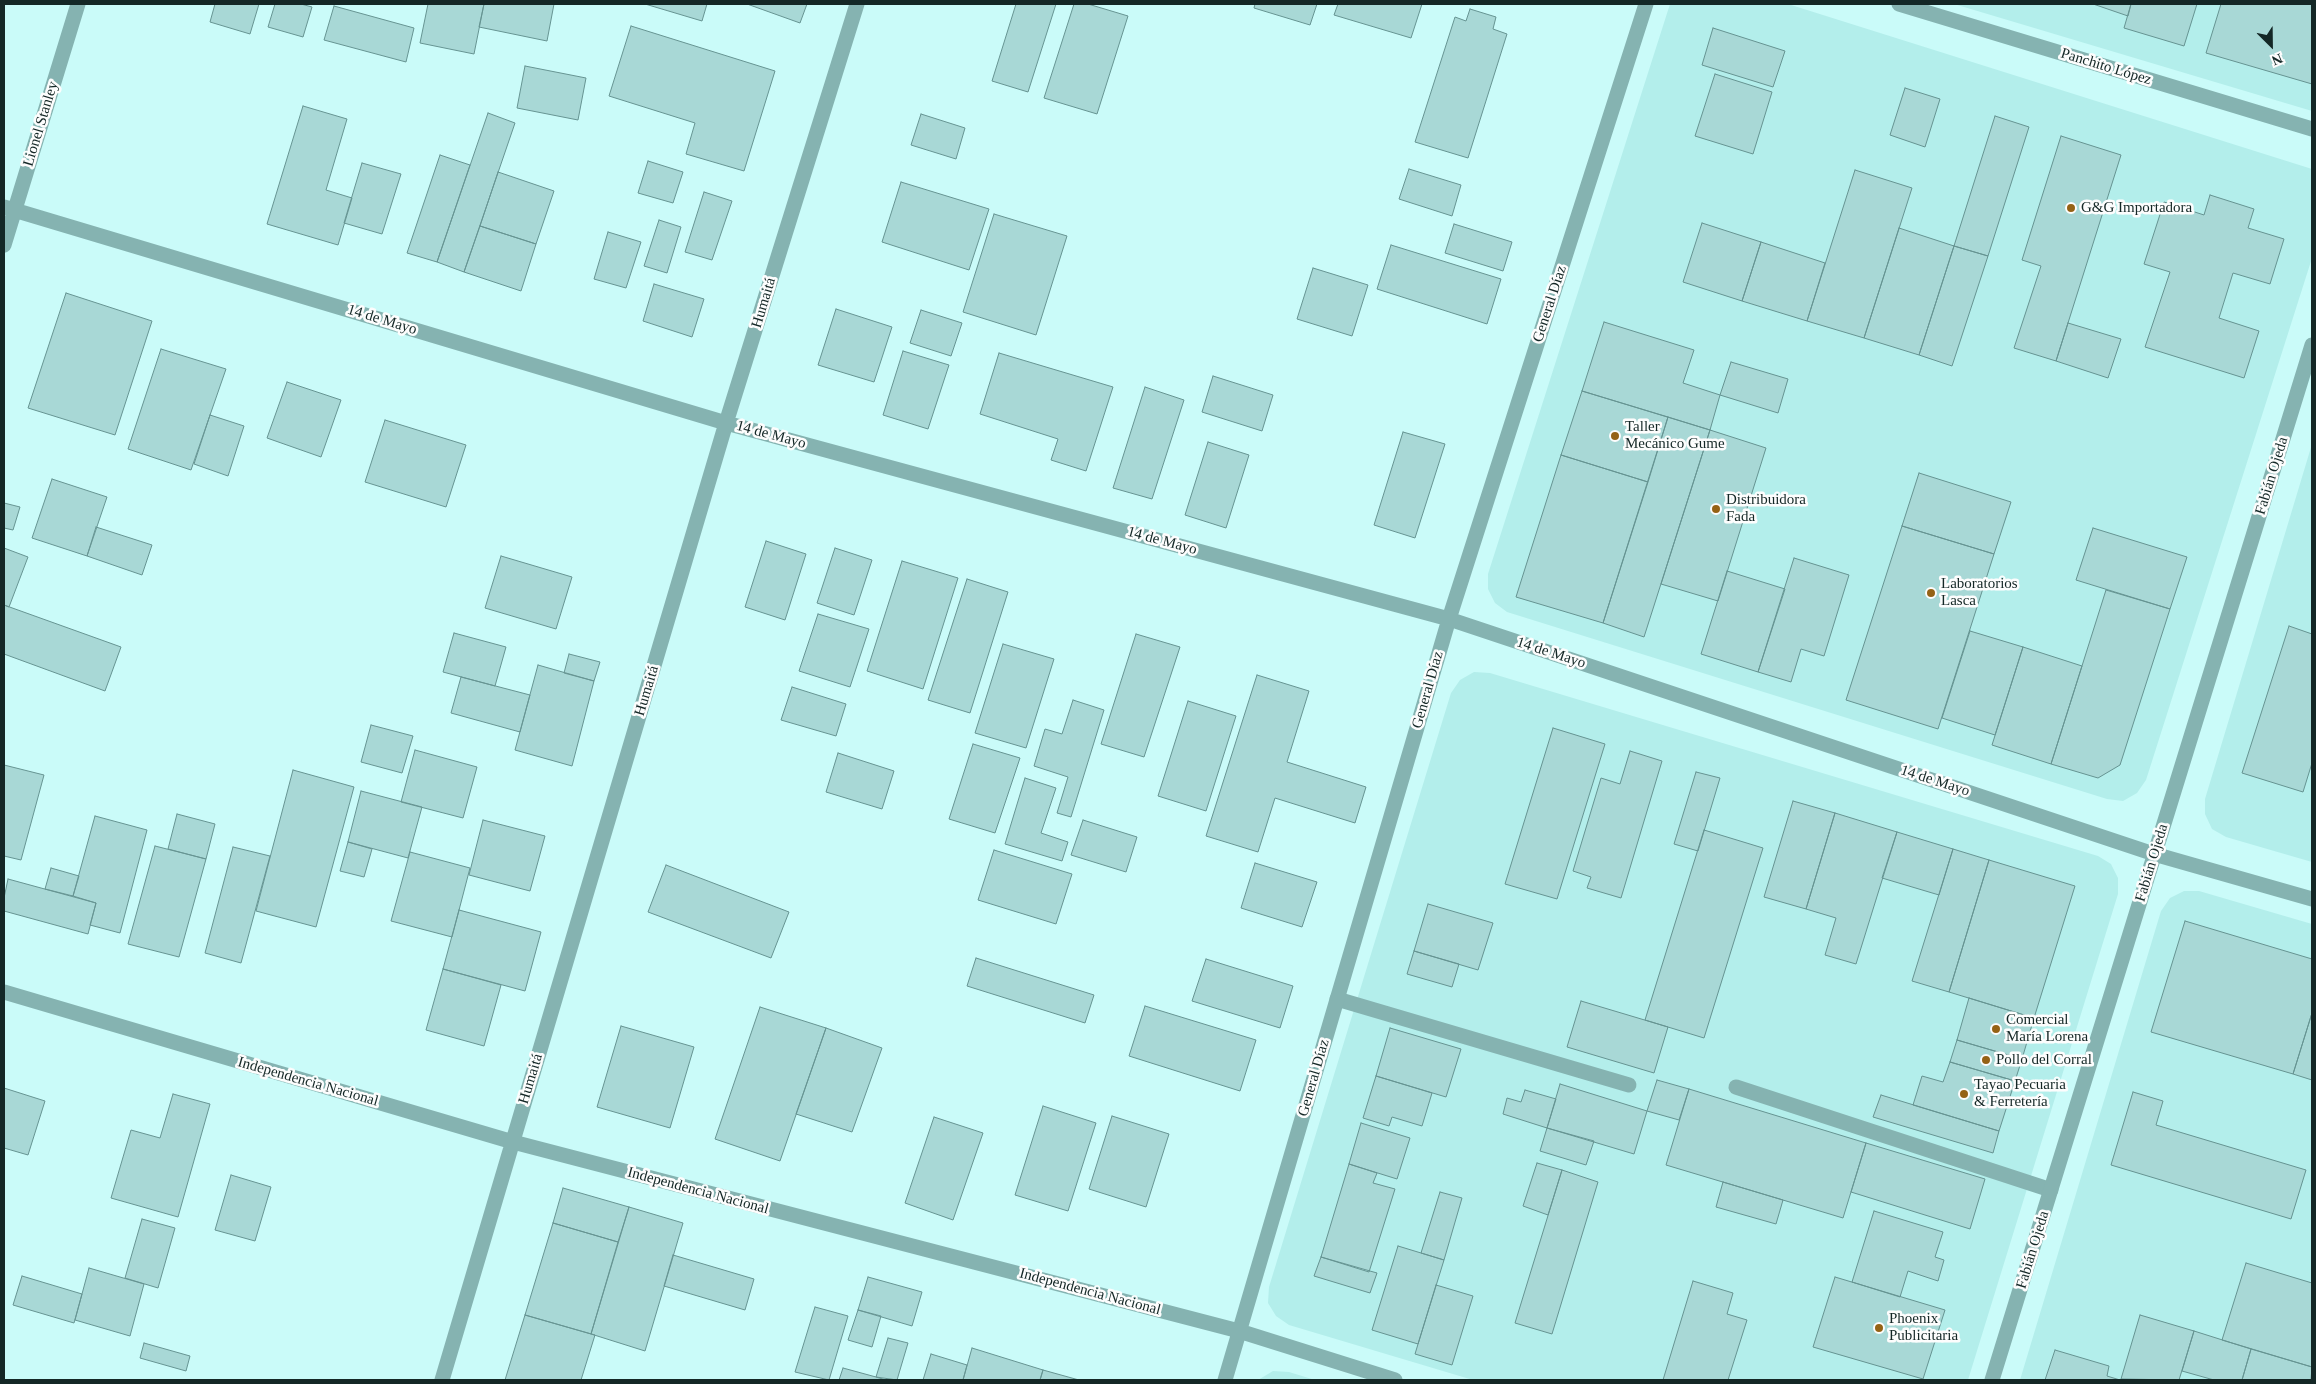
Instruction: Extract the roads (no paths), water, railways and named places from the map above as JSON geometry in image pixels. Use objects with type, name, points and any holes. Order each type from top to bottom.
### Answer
[{"type":"street","name":"Lionel Stanley","points":[[4,245],[9,208],[78,4]]},
{"type":"street","name":"Humaitá","points":[[442,1380],[726,423],[857,4]]},
{"type":"street","name":"General Díaz","points":[[1225,1380],[1449,619],[1646,4]]},
{"type":"street","name":"Panchito López","points":[[1899,4],[2312,129]]},
{"type":"street","name":"14 de Mayo","points":[[9,208],[726,423],[1449,619],[2154,854],[2312,899]]},
{"type":"street","name":"Fabián Ojeda","points":[[1992,1380],[2312,345]]},
{"type":"street","name":"Independencia Nacional","points":[[4,992],[513,1142],[1239,1331],[1395,1380]]},
{"type":"street","points":[[1338,999],[1629,1086]]},
{"type":"street","points":[[1736,1087],[2051,1190]]},
{"type":"place","name":"G&G Importadora","points":[[2071,208]]},
{"type":"place","name":"Taller Mecánico Gume","points":[[1615,436]]},
{"type":"place","name":"Distribuidora Fada","points":[[1716,509]]},
{"type":"place","name":"Laboratorios Lasca","points":[[1931,593]]},
{"type":"place","name":"Comercial María Lorena","points":[[1996,1029]]},
{"type":"place","name":"Pollo del Corral","points":[[1986,1060]]},
{"type":"place","name":"Tayao Pecuaria & Ferretería","points":[[1964,1094]]},
{"type":"place","name":"Phoenix Publicitaria","points":[[1879,1328]]}]
